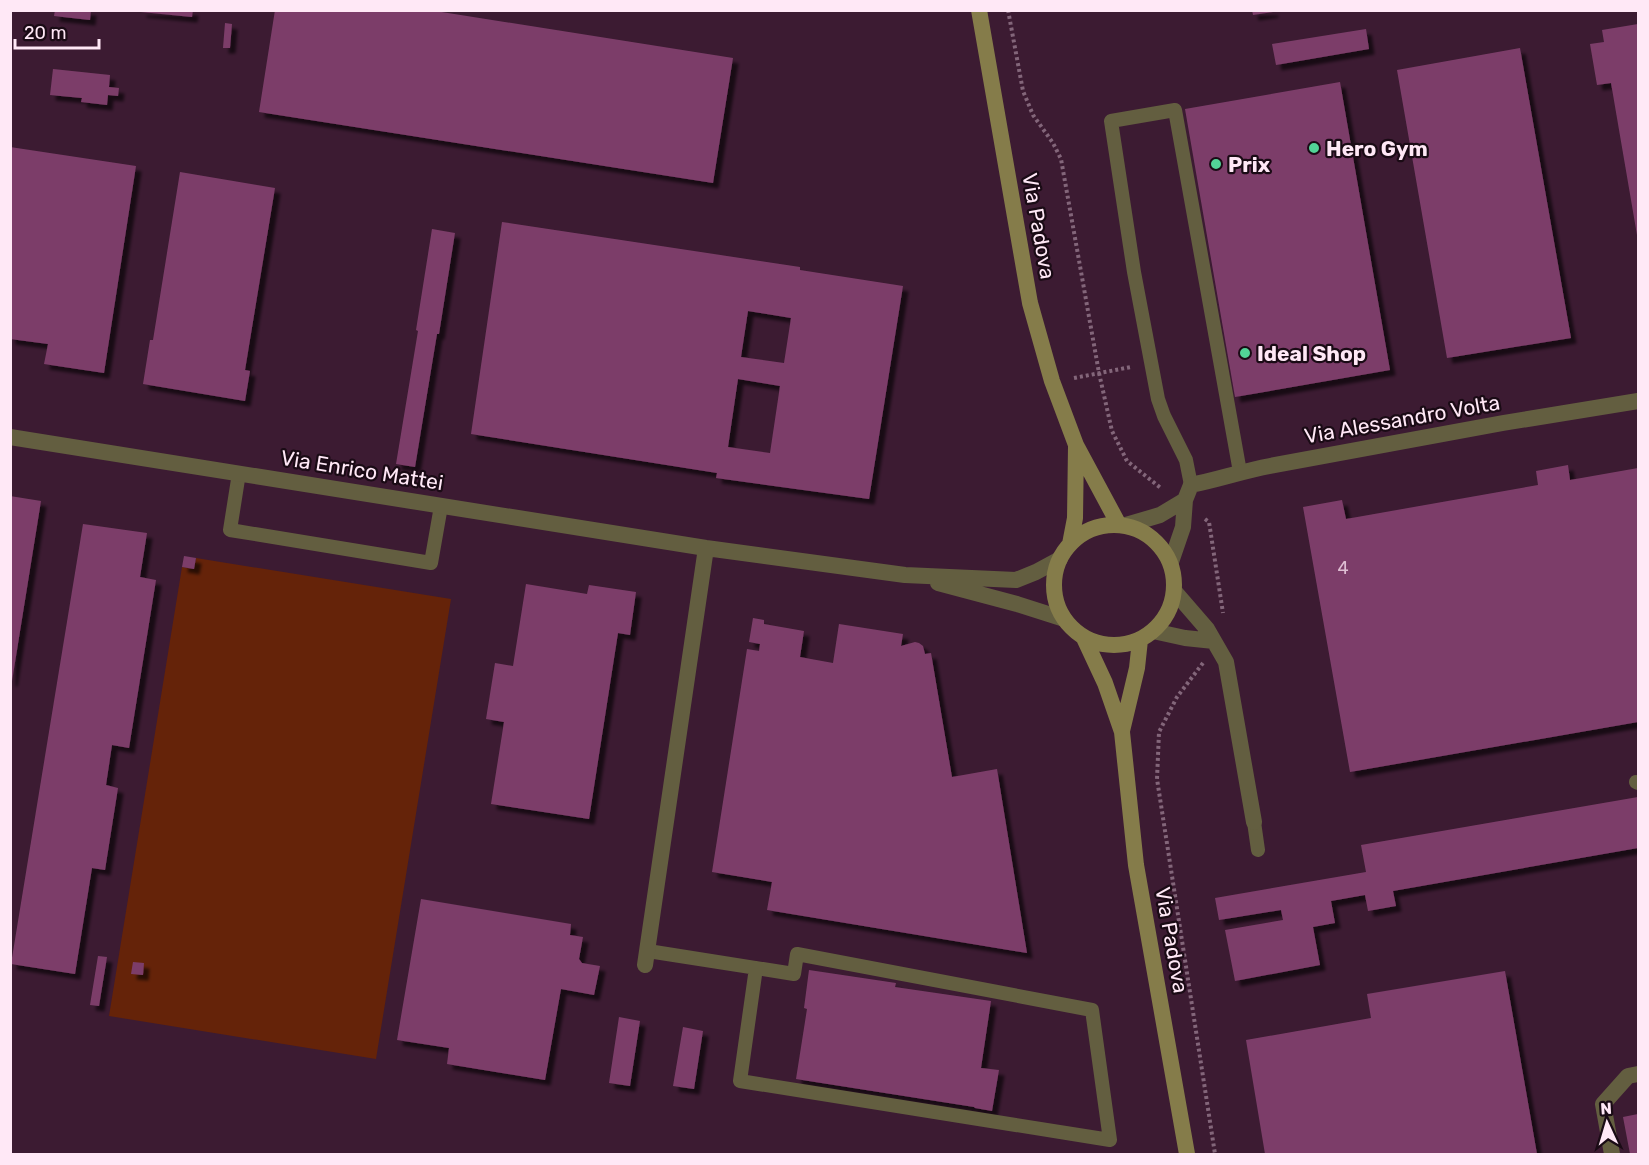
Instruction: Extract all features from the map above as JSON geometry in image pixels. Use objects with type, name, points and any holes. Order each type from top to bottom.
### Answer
[{"type":"main road","name":"Via Padova","points":[[979,10],[1030,303],[1052,381],[1076,445],[1122,525]]},
{"type":"main road","name":"Via Padova","points":[[1070,544],[1075,519],[1076,445]]},
{"type":"main road","points":[[1110,524],[1122,525],[1140,530],[1153,538],[1163,549],[1171,562],[1175,576],[1175,592],[1164,620],[1147,636],[1122,645],[1102,644],[1084,638],[1064,620],[1054,594],[1055,570],[1059,559],[1070,544],[1084,532],[1110,524]]},
{"type":"main road","name":"Via Padova","points":[[1122,732],[1147,636]]},
{"type":"main road","name":"Via Padova","points":[[1084,638],[1105,683],[1122,732],[1136,865],[1187,1155]]},
{"type":"street","name":"Via Alessandro Volta","points":[[1122,525],[1160,515],[1188,493],[1210,482],[1240,472],[1638,400]]},
{"type":"street","name":"Via Enrico Mattei","points":[[10,437],[706,548],[905,575],[1016,580],[1059,559]]},
{"type":"street","points":[[1171,562],[1183,527],[1188,493]]},
{"type":"street","points":[[646,958],[706,548]]},
{"type":"street","name":"Via Enrico Mattei","points":[[905,575],[1017,604],[1064,620]]},
{"type":"street","points":[[1175,592],[1201,621],[1226,662],[1254,822]]},
{"type":"street","points":[[1147,636],[1214,641]]},
{"type":"street","points":[[1612,1155],[1603,1104],[1628,1076],[1638,1074]]},
{"type":"lane","points":[[1188,493],[1186,460],[1158,399],[1134,272],[1111,121],[1175,110],[1240,472]]},
{"type":"lane","points":[[239,473],[230,530],[431,563],[441,506]]},
{"type":"lane","points":[[1254,822],[1258,850]]},
{"type":"lane","points":[[646,958],[756,968],[794,974],[797,954],[1092,1010],[1110,1140],[740,1081],[756,968]]},
{"type":"path","points":[[1008,10],[1023,91],[1033,114],[1061,159],[1099,373],[1112,432],[1127,461],[1164,490]]},
{"type":"path","points":[[1073,378],[1134,367]]},
{"type":"path","points":[[1209,522],[1225,622]]},
{"type":"path","points":[[1205,660],[1177,697],[1159,732],[1157,779],[1215,1155]]},
{"type":"shaded area","points":[[196,558],[451,599],[376,1059],[109,1016],[182,567],[194,569]]},
{"type":"building","points":[[55,10],[91,10],[90,20],[54,16]]},
{"type":"building","points":[[141,10],[193,10],[192,17],[141,12]]},
{"type":"building","points":[[275,10],[429,10],[733,58],[713,183],[259,112]]},
{"type":"building","points":[[1252,10],[1273,10],[1273,12],[1253,15]]},
{"type":"building","points":[[225,23],[232,24],[230,48],[223,48]]},
{"type":"building","points":[[1638,24],[1637,235],[1611,83],[1597,85],[1590,44],[1604,42],[1602,30]]},
{"type":"building","points":[[1366,29],[1369,49],[1276,65],[1272,44]]},
{"type":"building","points":[[1520,48],[1571,338],[1447,358],[1397,70]]},
{"type":"building","points":[[53,69],[110,75],[109,87],[119,88],[118,96],[108,95],[107,105],[81,102],[82,98],[50,95]]},
{"type":"building","points":[[1340,82],[1390,370],[1235,397],[1185,109]]},
{"type":"building","points":[[10,147],[136,166],[104,373],[44,364],[48,344],[10,339]]},
{"type":"building","points":[[180,172],[275,188],[245,370],[250,371],[245,401],[143,384],[150,340],[153,340]]},
{"type":"building","points":[[502,222],[800,267],[800,270],[903,286],[869,499],[716,478],[717,473],[471,434]],"holes":[[[748,311],[791,318],[784,363],[741,357]],[[738,379],[780,386],[770,453],[728,447]]]},
{"type":"building","points":[[432,229],[455,233],[415,467],[396,464]]},
{"type":"building","points":[[1568,465],[1570,480],[1638,468],[1638,722],[1350,772],[1303,507],[1342,500],[1346,519],[1538,485],[1536,471]]},
{"type":"building","points":[[10,496],[41,501],[12,681],[10,681]]},
{"type":"building","points":[[83,524],[147,533],[140,577],[156,580],[129,748],[112,745],[106,785],[118,788],[105,870],[92,868],[75,974],[11,964]]},
{"type":"building","points":[[184,556],[196,558],[194,569],[182,567]]},
{"type":"building","points":[[526,584],[587,594],[589,585],[636,592],[630,635],[618,633],[589,819],[491,804],[504,722],[486,719],[495,663],[513,666]]},
{"type":"building","points":[[753,618],[764,620],[764,624],[804,631],[800,657],[833,663],[839,624],[903,634],[901,646],[915,642],[923,646],[925,654],[931,653],[952,777],[997,769],[1027,953],[767,910],[772,882],[712,872],[747,649],[759,651],[760,644],[749,642]]},
{"type":"building","points":[[1638,797],[1638,848],[1393,891],[1396,906],[1368,911],[1365,895],[1331,901],[1335,923],[1313,927],[1320,965],[1235,981],[1225,930],[1283,920],[1281,910],[1219,920],[1215,898],[1366,872],[1361,845]]},
{"type":"building","points":[[421,899],[571,924],[570,935],[583,937],[579,959],[582,963],[600,966],[594,995],[561,989],[545,1080],[447,1064],[449,1048],[397,1040]]},
{"type":"building","points":[[98,956],[107,957],[99,1006],[90,1005]]},
{"type":"building","points":[[133,962],[144,963],[143,975],[131,974]]},
{"type":"building","points":[[809,970],[896,983],[895,987],[991,1001],[981,1068],[999,1070],[992,1111],[796,1079],[807,1009],[804,1008]]},
{"type":"building","points":[[1505,971],[1537,1154],[1265,1154],[1246,1040],[1371,1018],[1367,994]]},
{"type":"building","points":[[619,1017],[640,1021],[630,1086],[609,1083]]},
{"type":"building","points":[[683,1027],[703,1031],[694,1089],[673,1086]]},
{"type":"building","points":[[1638,1114],[1638,1154],[1630,1154],[1623,1117]]},
{"type":"place","name":"Hero Gym","points":[[1314,148]]},
{"type":"place","name":"Prix","points":[[1216,164]]},
{"type":"place","name":"Ideal Shop","points":[[1245,353]]}]
